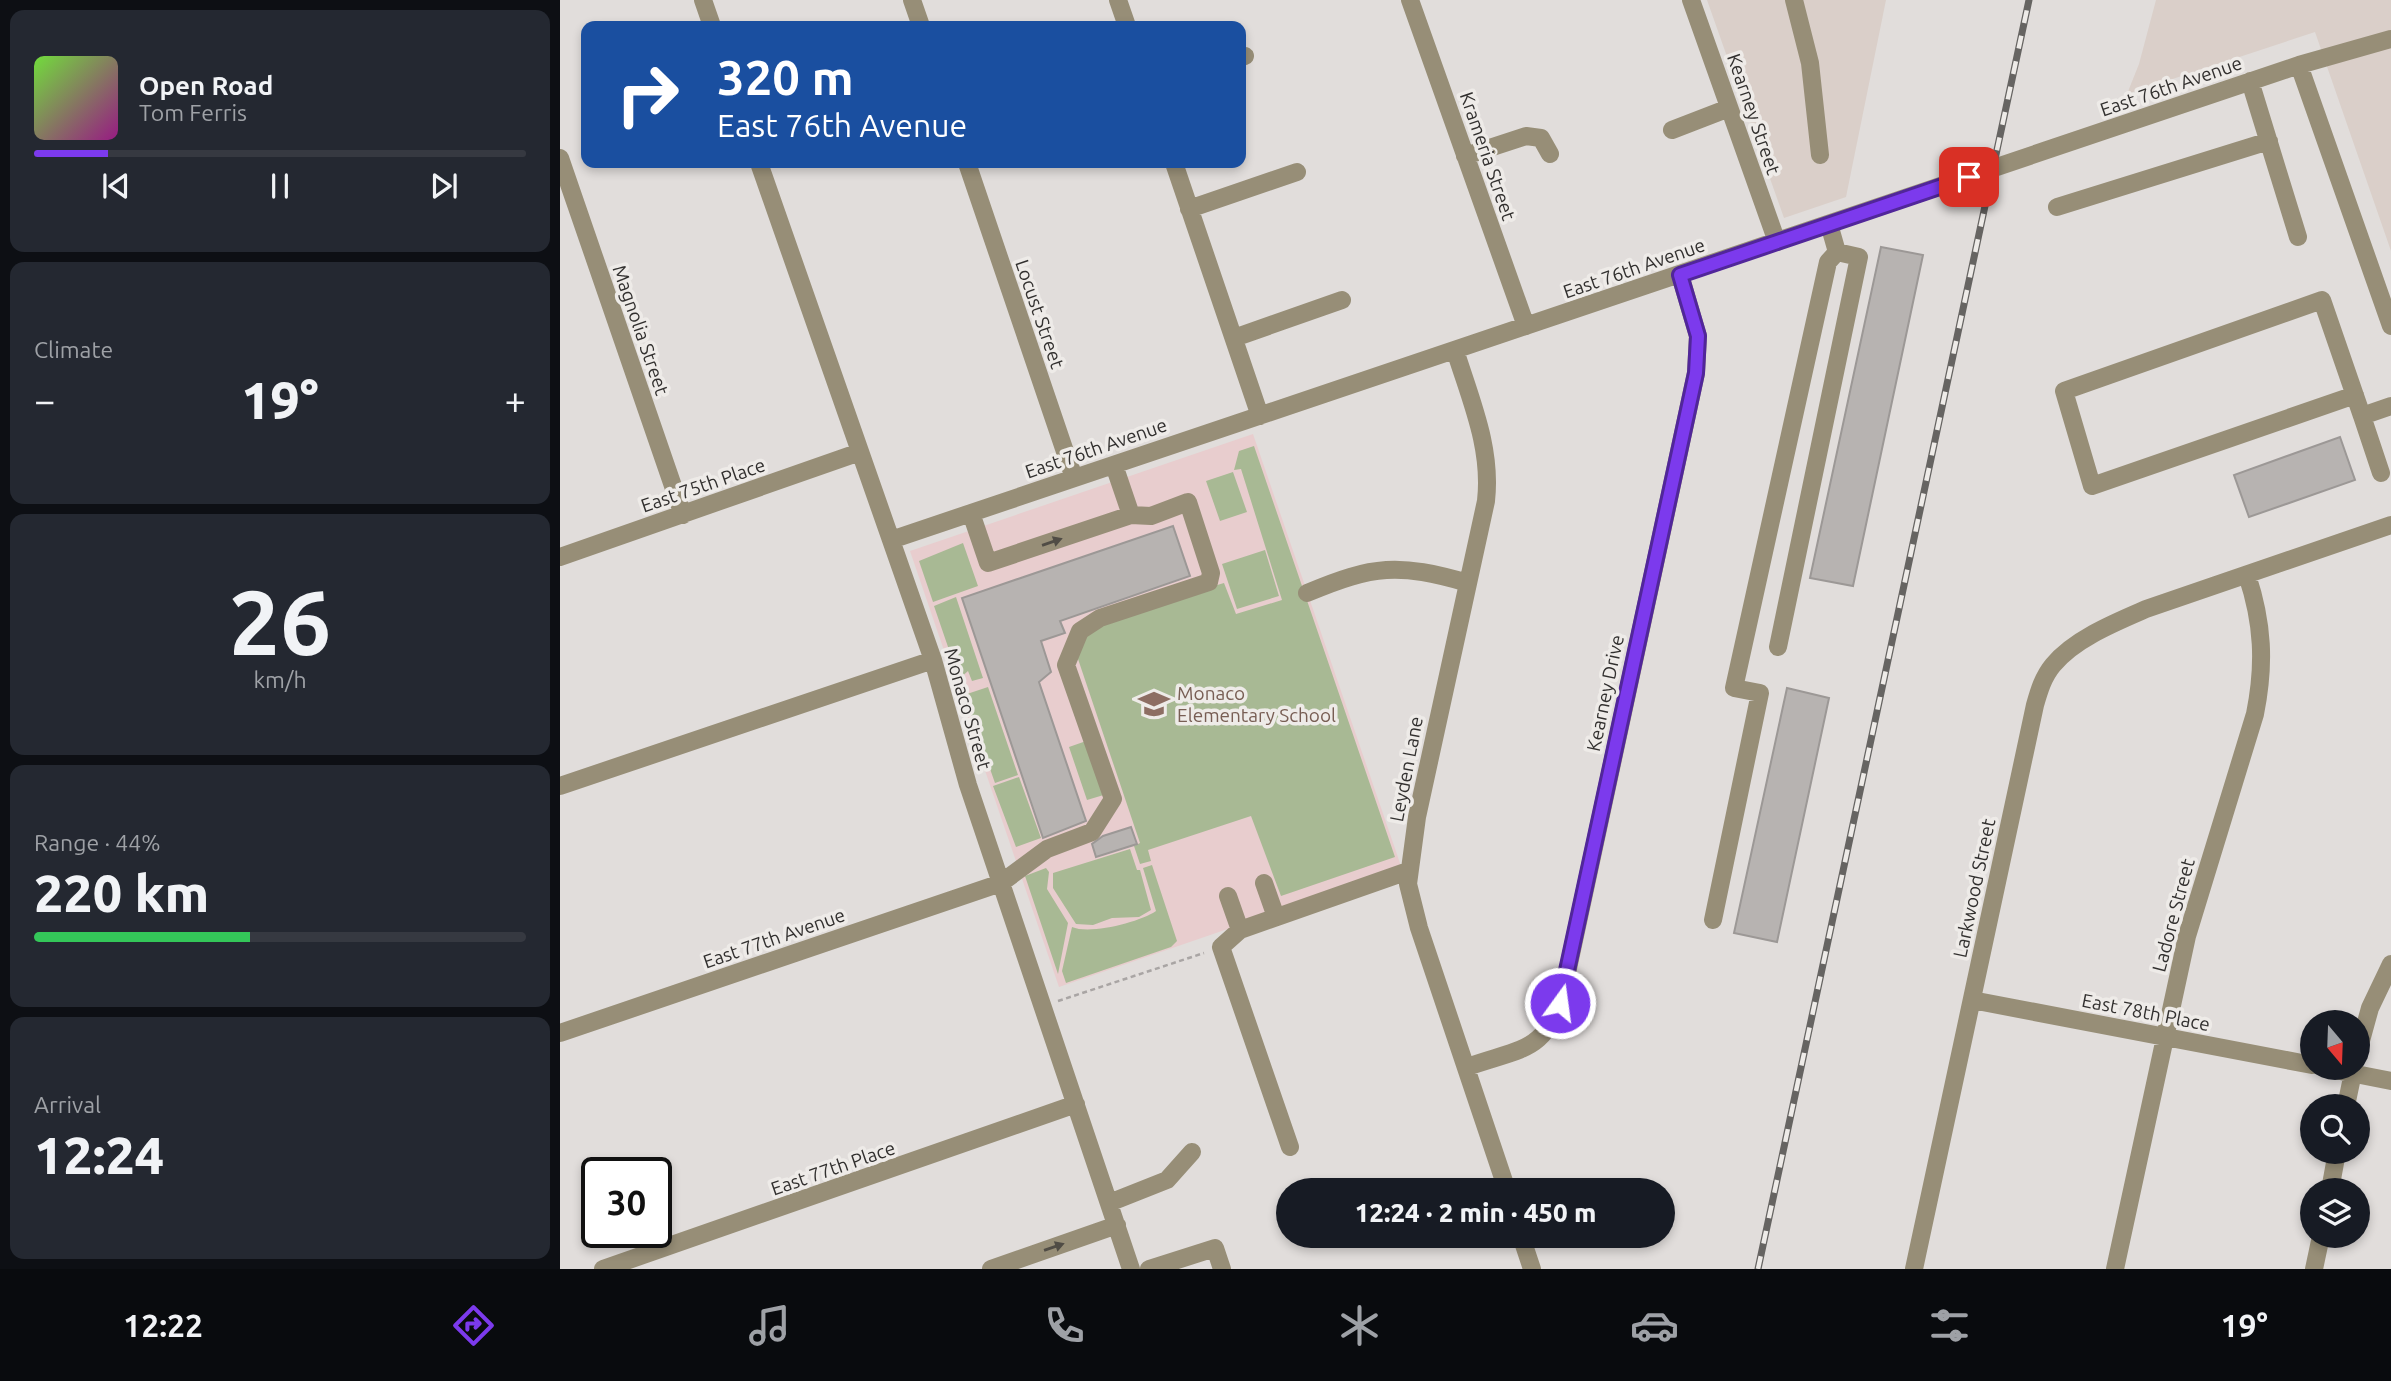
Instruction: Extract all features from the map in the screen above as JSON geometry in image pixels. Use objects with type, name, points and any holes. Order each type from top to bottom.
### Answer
[{"type":"street","points":[[703,0],[710,21]]},
{"type":"street","points":[[912,0],[919,21]]},
{"type":"street","points":[[1118,0],[1125,21]]},
{"type":"street","name":"Krameria Street","points":[[1410,0],[1525,326]]},
{"type":"street","name":"Kearney Street","points":[[1691,0],[1777,242]]},
{"type":"street","points":[[1794,0],[1810,63],[1820,155]]},
{"type":"street","name":"East 76th Avenue","points":[[891,540],[2250,81],[2391,39]]},
{"type":"street","points":[[2299,65],[2391,326]]},
{"type":"street","points":[[2250,81],[2298,237]]},
{"type":"street","points":[[1672,130],[1730,108]]},
{"type":"street","points":[[1465,156],[1525,136],[1541,138],[1550,154]]},
{"type":"street","points":[[2057,207],[2269,141]]},
{"type":"street","name":"Magnolia Street","points":[[560,158],[683,515]]},
{"type":"street","name":"Monaco Street","points":[[761,168],[933,660],[968,785],[1131,1269]]},
{"type":"street","name":"Locust Street","points":[[969,168],[1074,478]]},
{"type":"street","points":[[1176,168],[1260,416]]},
{"type":"street","points":[[1189,209],[1297,172]]},
{"type":"street","points":[[1829,224],[1837,253]]},
{"type":"street","points":[[1778,647],[1859,257],[1837,253]]},
{"type":"street","points":[[1713,920],[1760,693],[1734,688],[1828,262],[1837,253]]},
{"type":"street","name":"Kearney Drive","points":[[1467,1067],[1538,1040],[1548,1032],[1558,1009],[1696,373],[1698,336],[1680,275]]},
{"type":"street","points":[[1234,338],[1342,300]]},
{"type":"street","points":[[2355,395],[2092,486],[2064,391],[2322,300],[2362,415],[2381,473]]},
{"type":"street","name":"Leyden Lane","points":[[1455,350],[1485,441],[1489,472],[1486,501],[1419,805],[1408,871],[1409,892],[1503,1178]]},
{"type":"street","points":[[2362,415],[2391,406]]},
{"type":"street","name":"East 75th Place","points":[[560,557],[860,452]]},
{"type":"street","points":[[971,513],[988,564],[1132,515],[1114,465]]},
{"type":"street","name":"East 77th Avenue","points":[[560,1033],[1001,883],[1047,849],[1092,832],[1113,799],[1066,665],[1080,631],[1100,618],[1209,582],[1211,573],[1188,502],[1151,516],[1132,515]]},
{"type":"street","points":[[2247,575],[2391,525]]},
{"type":"street","points":[[1307,593],[1359,573],[1397,567],[1468,583]]},
{"type":"street","name":"Larkwood Street","points":[[1914,1269],[2041,683],[2061,658],[2109,627],[2184,596],[2247,575]]},
{"type":"street","name":"Ladore Street","points":[[2115,1269],[2187,936],[2255,714],[2261,681],[2262,639],[2247,575]]},
{"type":"street","points":[[560,786],[933,660]]},
{"type":"street","points":[[1290,1147],[1221,947],[1240,930],[1408,871]]},
{"type":"street","points":[[1264,883],[1276,917]]},
{"type":"street","points":[[1228,896],[1240,930]]},
{"type":"street","points":[[2369,1010],[2391,964]]},
{"type":"street","name":"East 78th Place","points":[[1972,1000],[2300,1063]]},
{"type":"street","points":[[2370,1075],[2391,1081]]},
{"type":"street","name":"East 77th Place","points":[[603,1269],[1076,1104]]},
{"type":"street","points":[[1109,1203],[1167,1180],[1192,1152]]},
{"type":"street","points":[[991,1269],[1116,1225]]},
{"type":"street","points":[[1149,1269],[1215,1248],[1222,1269]]},
{"type":"street","points":[[1525,1248],[1531,1265]]},
{"type":"street","points":[[2314,1269],[2318,1248]]},
{"type":"path","points":[[1043,1007],[1221,947]]},
{"type":"shaded area","points":[[1707,0],[1886,0],[1846,197],[1784,218]]},
{"type":"shaded area","points":[[2156,0],[2391,0],[2391,251],[2315,32],[2127,94],[2139,64]]},
{"type":"shaded area","name":"Monaco Elementary School","points":[[1253,434],[1402,869],[1059,987],[910,551]]},
{"type":"green space","points":[[1254,446],[1395,857],[1281,896],[1251,816],[1148,850],[1151,861],[1140,864],[1134,846],[1140,843],[1077,656],[1084,636],[1109,617],[1224,583],[1236,614],[1282,600],[1241,469],[1234,470],[1239,451]]},
{"type":"green space","points":[[1233,472],[1247,512],[1220,521],[1206,481]]},
{"type":"green space","points":[[963,543],[978,586],[933,602],[919,561]]},
{"type":"green space","points":[[1265,550],[1279,596],[1237,609],[1222,564]]},
{"type":"green space","points":[[956,597],[983,678],[972,681],[968,671],[959,679],[934,606]]},
{"type":"green space","points":[[988,687],[1018,775],[995,783],[964,695]]},
{"type":"green space","points":[[1089,740],[1107,794],[1087,800],[1069,747]]},
{"type":"green space","points":[[1019,777],[1041,838],[1016,847],[993,786]]},
{"type":"green space","points":[[1130,849],[1137,870],[1140,870],[1151,910],[1139,917],[1112,918],[1093,925],[1076,924],[1053,888],[1053,873]]},
{"type":"green space","points":[[1152,865],[1177,941],[1171,947],[1066,983],[1062,971],[1072,927],[1090,929],[1115,926],[1156,911],[1143,868]]},
{"type":"green space","points":[[1046,868],[1049,872],[1047,889],[1068,923],[1058,974],[1025,876]]},
{"type":"building","points":[[1881,247],[1923,255],[1853,586],[1810,578]]},
{"type":"building","points":[[2340,437],[2355,480],[2249,517],[2234,475]]},
{"type":"building","points":[[1173,526],[1190,576],[1060,621],[1065,633],[1041,641],[1051,672],[1039,682],[1086,821],[1043,838],[962,598]]},
{"type":"building","points":[[1787,688],[1829,698],[1777,942],[1734,933]]},
{"type":"building","points":[[1131,827],[1137,844],[1096,857],[1092,844],[1103,836]]},
{"type":"railway","points":[[1758,1269],[2029,0]]},
{"type":"place","name":"Monaco Elementary School","points":[[1154,704]]},
{"type":"route","points":[[1560,1003],[1696,373],[1698,336],[1694,315],[1680,275],[1969,177]]}]
